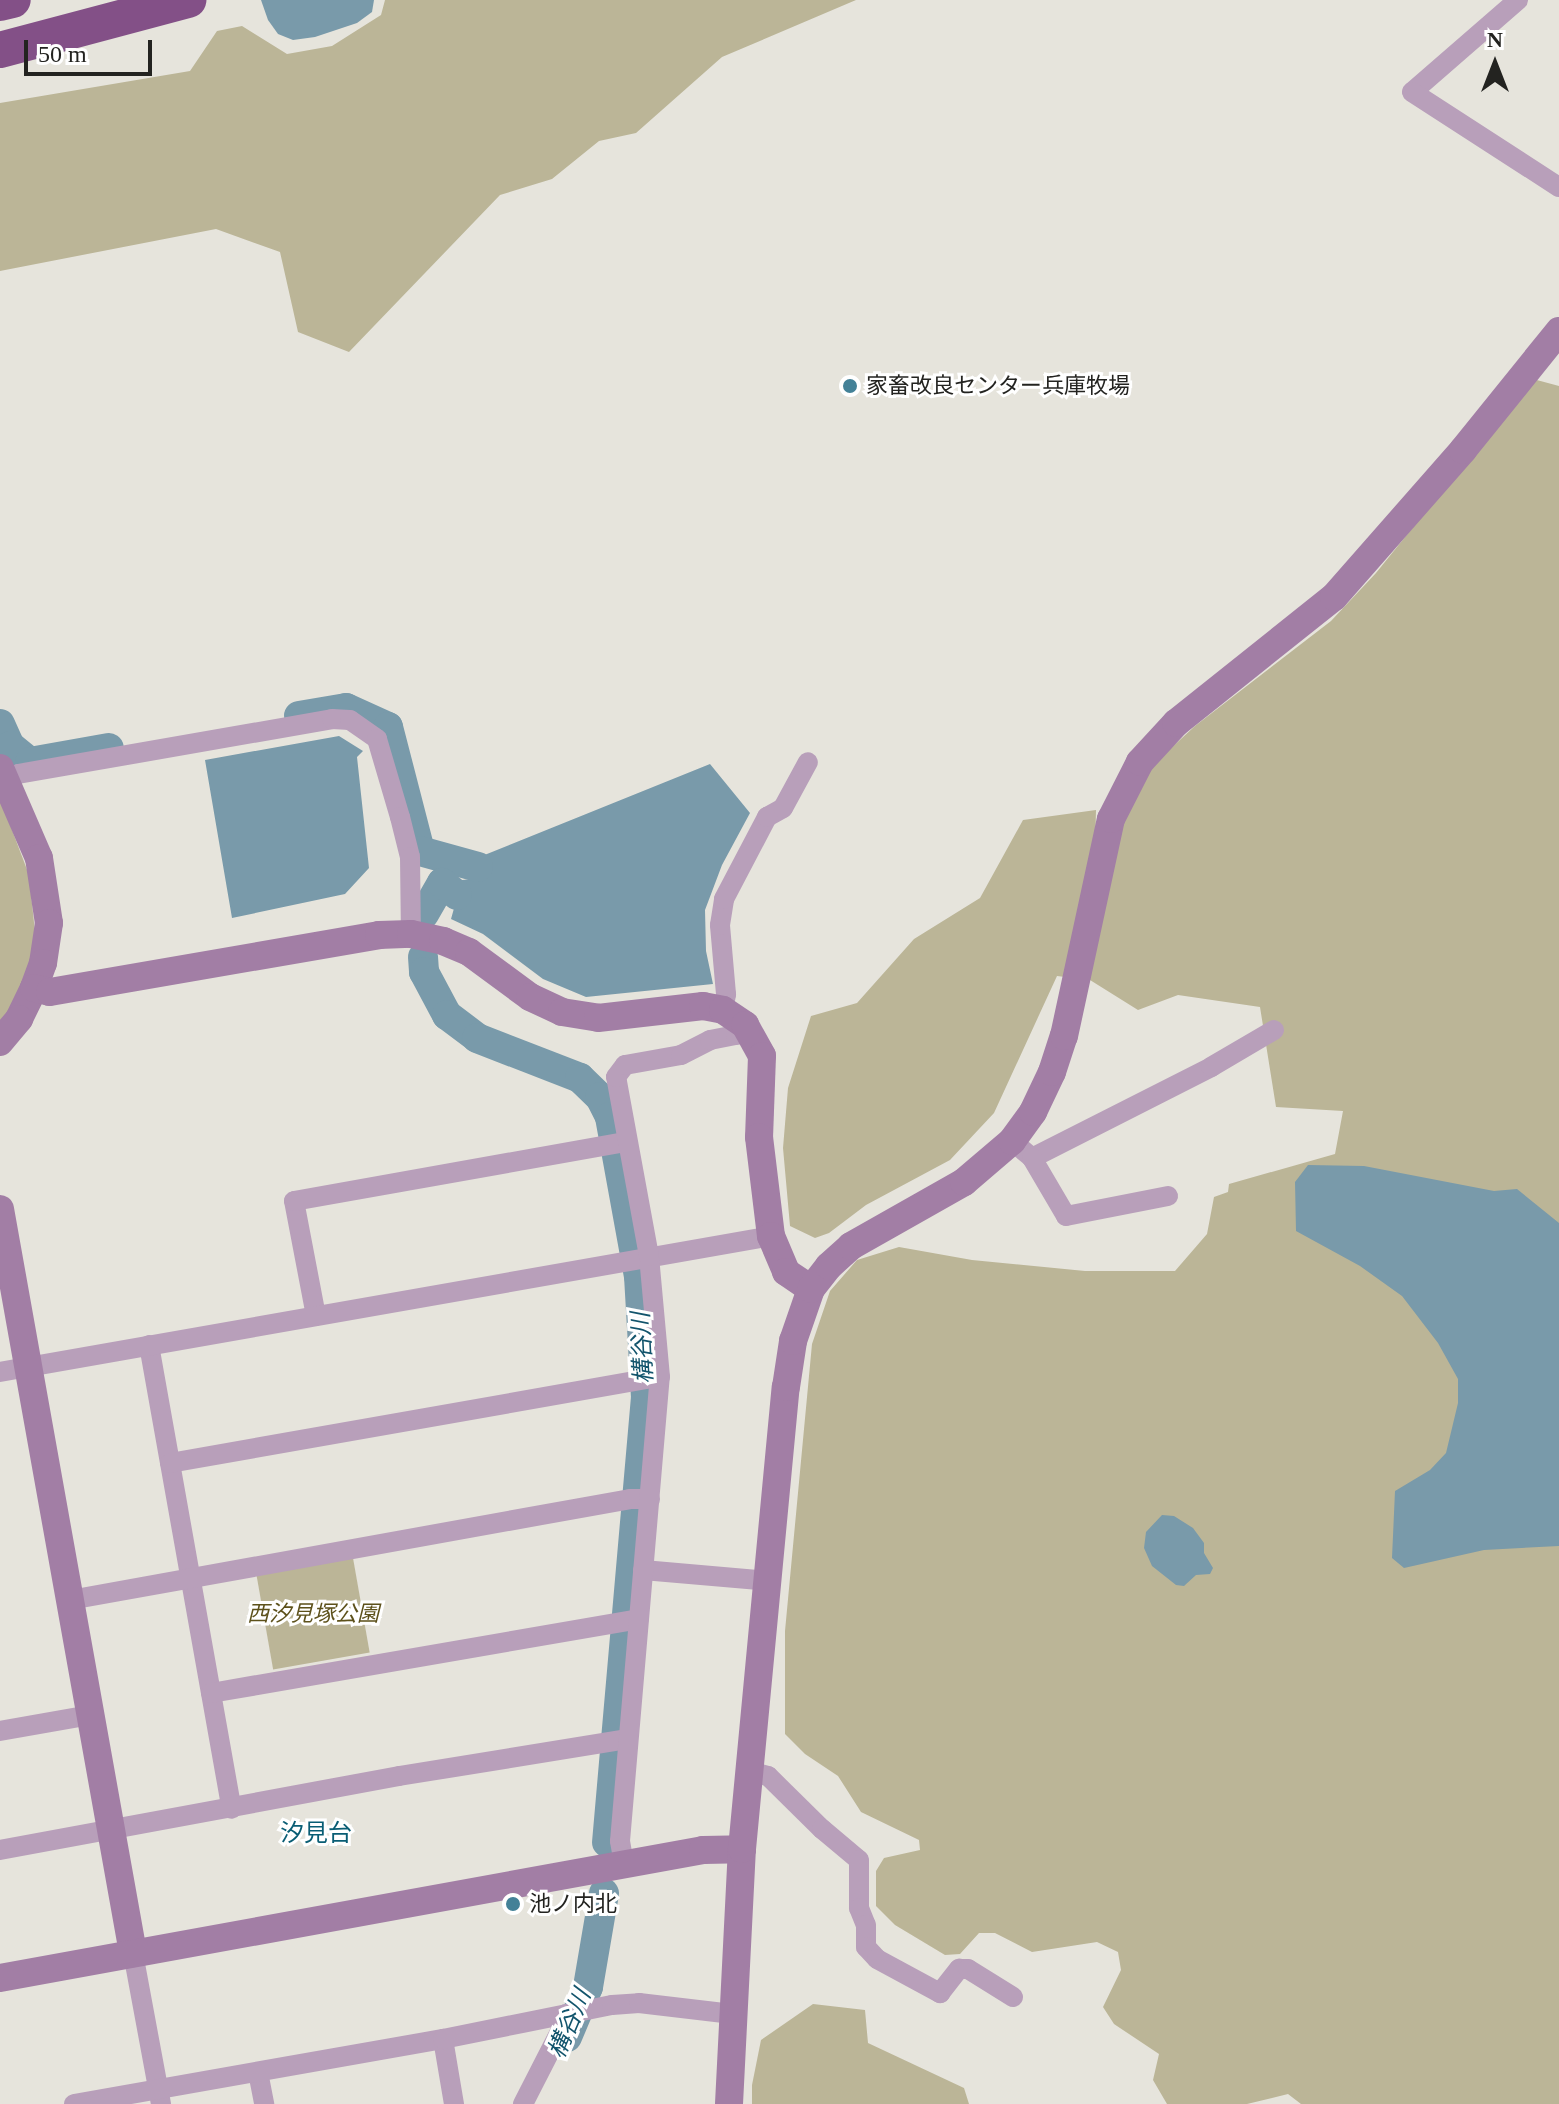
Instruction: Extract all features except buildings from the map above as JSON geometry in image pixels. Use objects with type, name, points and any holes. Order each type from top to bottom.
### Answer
[{"type":"highway","points":[[0,3],[13,0]]},
{"type":"highway","points":[[0,50],[188,0]]},
{"type":"street","points":[[1518,0],[1412,92],[1559,187]]},
{"type":"street","points":[[1168,1196],[1066,1216],[1022,1150],[1033,1112],[1052,1072],[1064,1036],[1111,819],[1140,762],[1176,723],[1334,597],[1463,450],[1559,331]]},
{"type":"street","points":[[0,1042],[19,1019],[34,988],[43,963],[49,923],[39,858],[3,774],[18,774],[332,719],[350,720],[377,739],[400,817],[410,857],[411,934]]},
{"type":"street","points":[[624,1864],[620,1841],[620,1739],[632,1619],[643,1570],[641,1499],[650,1377],[640,1257],[618,1143],[616,1077],[625,1065],[681,1055],[710,1040],[736,1035],[726,994],[720,937],[724,899],[767,817],[783,808],[808,762]]},
{"type":"street","points":[[34,988],[50,992],[379,935],[411,934],[443,941],[469,952],[530,997],[562,1012],[598,1018],[633,1017],[703,1006],[734,1017],[762,1056],[759,1137],[771,1236],[786,1272],[811,1289]]},
{"type":"street","points":[[729,2104],[742,1849],[788,1371],[793,1341],[811,1289],[829,1266],[851,1246],[964,1182],[1022,1150],[1211,1067],[1274,1030]]},
{"type":"street","points":[[316,1316],[294,1201],[618,1143]]},
{"type":"street","points":[[0,1209],[160,2097]]},
{"type":"street","points":[[0,1372],[771,1236]]},
{"type":"street","points":[[149,1345],[232,1809]]},
{"type":"street","points":[[170,1463],[650,1377]]},
{"type":"street","points":[[70,1600],[641,1499]]},
{"type":"street","points":[[643,1570],[769,1581]]},
{"type":"street","points":[[211,1693],[632,1619]]},
{"type":"street","points":[[0,1731],[90,1715]]},
{"type":"street","points":[[0,1850],[620,1739]]},
{"type":"street","points":[[750,1771],[768,1776],[859,1860],[859,1908],[866,1925],[866,1947],[877,1959],[940,1993],[959,1969],[968,1969],[1013,1997]]},
{"type":"street","points":[[0,1978],[703,1850],[742,1849]]},
{"type":"street","points":[[74,2104],[160,2097],[258,2072],[639,2003],[732,2014]]},
{"type":"street","points":[[523,2104],[565,2022],[576,2012]]},
{"type":"street","points":[[443,2039],[454,2104]]},
{"type":"street","points":[[258,2072],[264,2104]]},
{"type":"green space","points":[[385,0],[856,0],[722,57],[636,133],[599,141],[552,179],[500,195],[349,352],[298,332],[280,252],[216,229],[0,271],[0,103],[190,71],[217,31],[242,26],[287,54],[332,46],[381,15]]},
{"type":"green space","points":[[1533,379],[1559,386],[1559,2104],[1301,2104],[1288,2094],[1247,2104],[1167,2104],[1153,2080],[1159,2054],[1114,2024],[1103,2007],[1121,1970],[1118,1952],[1097,1942],[1032,1952],[995,1933],[979,1933],[960,1954],[945,1955],[895,1925],[876,1906],[876,1871],[884,1858],[920,1850],[919,1840],[861,1812],[838,1776],[805,1754],[785,1734],[785,1631],[812,1344],[830,1291],[857,1260],[899,1247],[972,1260],[1085,1271],[1175,1271],[1207,1234],[1214,1197],[1228,1192],[1229,1184],[1335,1154],[1343,1111],[1276,1107],[1260,1007],[1178,995],[1138,1010],[1090,980],[1057,976],[994,1113],[950,1160],[866,1205],[829,1233],[815,1238],[790,1226],[783,1148],[788,1088],[811,1016],[857,1003],[914,939],[980,898],[1023,820],[1096,810],[1095,851],[1117,834],[1132,799],[1155,763],[1195,726],[1331,621],[1376,573]]},
{"type":"green space","points":[[0,798],[29,875],[35,932],[26,990],[0,1033]]},
{"type":"green space","name":"西汐見塚公園","points":[[353,1558],[370,1653],[273,1670],[256,1575]]},
{"type":"green space","points":[[813,2004],[865,2010],[868,2043],[964,2088],[969,2104],[752,2104],[752,2085],[761,2040]]},
{"type":"water","points":[[261,0],[374,0],[372,12],[357,23],[315,37],[293,40],[278,34],[268,20]]},
{"type":"water","points":[[339,736],[363,751],[357,757],[369,868],[345,894],[232,918],[205,760]]},
{"type":"water","points":[[710,764],[750,813],[722,865],[705,910],[706,951],[713,984],[586,997],[543,979],[483,934],[451,919],[462,880],[473,879],[482,856]]},
{"type":"water","points":[[1308,1165],[1364,1166],[1494,1191],[1517,1189],[1559,1223],[1559,1546],[1484,1550],[1404,1568],[1392,1558],[1395,1491],[1430,1470],[1446,1453],[1458,1403],[1458,1379],[1438,1343],[1402,1296],[1360,1266],[1296,1231],[1295,1182]]},
{"type":"water","points":[[1162,1515],[1174,1516],[1193,1528],[1204,1543],[1204,1553],[1213,1568],[1210,1574],[1196,1575],[1184,1586],[1176,1585],[1152,1566],[1144,1548],[1146,1532]]},
{"type":"waterway","points":[[299,716],[346,708],[388,727],[420,851],[478,867]]},
{"type":"waterway","points":[[0,724],[10,746],[30,762],[109,748]]},
{"type":"waterway","name":"構谷川","points":[[424,914],[442,883],[457,895]]},
{"type":"waterway","name":"構谷川","points":[[423,957],[424,972],[447,1015],[477,1038],[580,1078],[600,1097],[610,1117],[639,1276],[646,1397],[607,1842]]},
{"type":"waterway","name":"構谷川","points":[[567,2037],[588,1987],[604,1893]]},
{"type":"place","name":"家畜改良センター兵庫牧場","points":[[850,386]]},
{"type":"place","name":"池ノ内北","points":[[513,1904]]},
{"type":"district","name":"汐見台","points":[[316,1834]]}]
